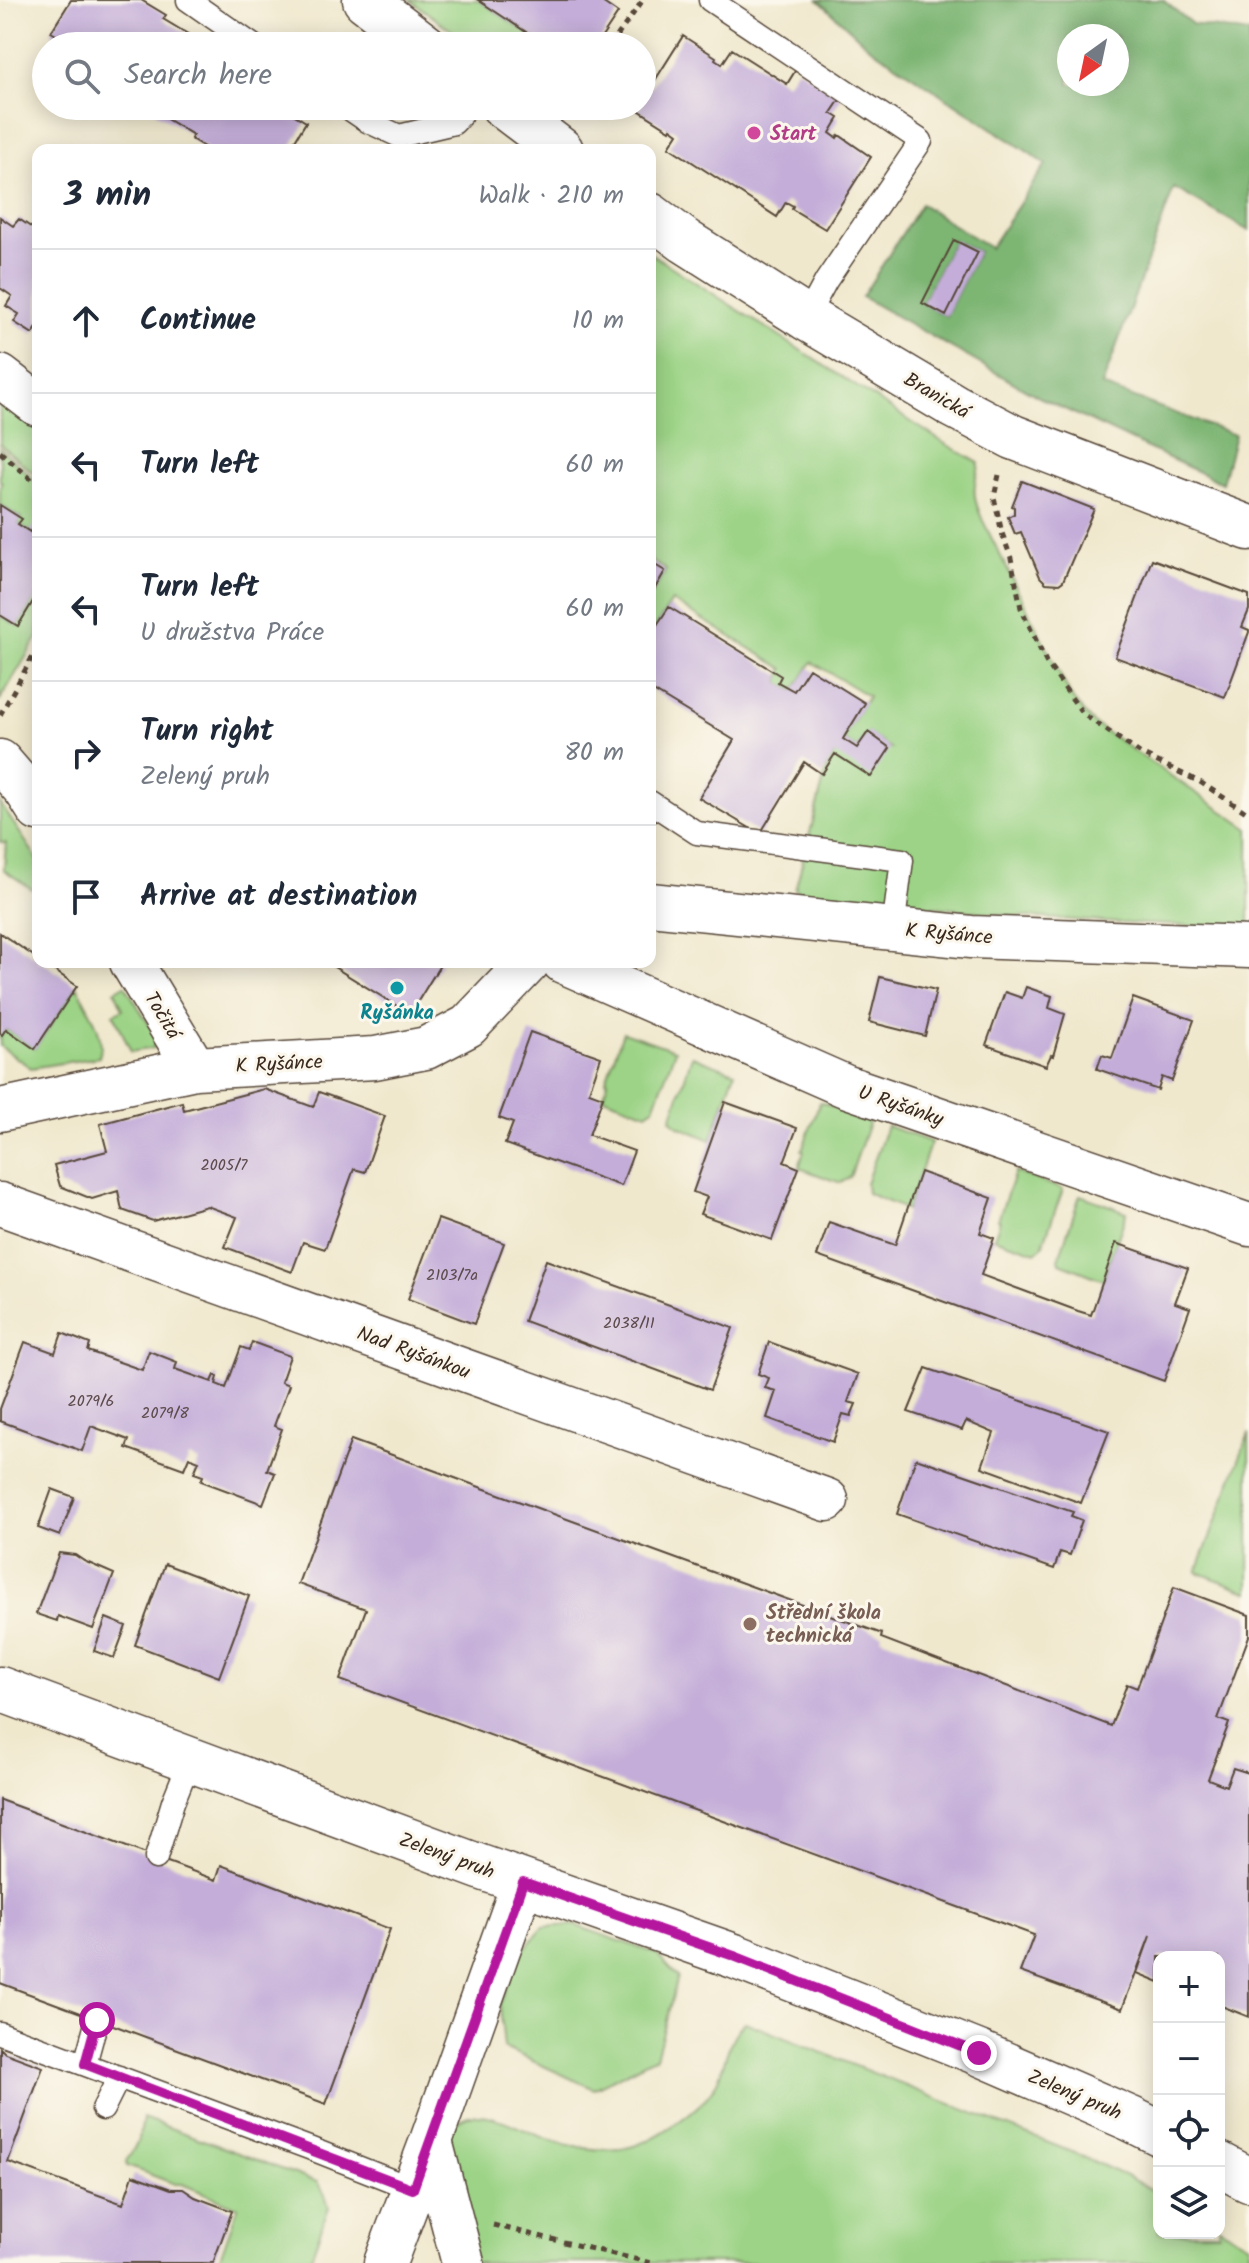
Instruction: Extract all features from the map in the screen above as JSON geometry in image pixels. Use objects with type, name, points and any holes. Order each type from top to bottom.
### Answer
[{"type":"street","points":[[365,0],[407,32]]},
{"type":"street","points":[[521,120],[553,144]]},
{"type":"street","name":"Branická","points":[[656,219],[806,318],[954,406],[1013,437],[1249,528]]},
{"type":"street","points":[[0,376],[32,400]]},
{"type":"street","points":[[0,761],[32,800]]},
{"type":"street","name":"K Ryšánce","points":[[656,905],[971,937],[1249,947]]},
{"type":"street","name":"Točitá","points":[[135,968],[195,1068]]},
{"type":"street","name":"K Ryšánce","points":[[0,1110],[195,1068],[375,1058],[426,1048],[468,1026],[523,968]]},
{"type":"street","name":"U Ryšánky","points":[[577,968],[845,1086],[1249,1225]]},
{"type":"street","name":"Nad Ryšánkou","points":[[0,1204],[827,1500]]},
{"type":"street","name":"Zelený pruh","points":[[0,1689],[749,1962],[979,2053],[1153,2130]]},
{"type":"street","points":[[385,2263],[523,1882]]},
{"type":"street","points":[[431,2141],[463,2263]]},
{"type":"street","points":[[1225,2167],[1249,2180]]},
{"type":"lane","points":[[188,0],[234,32]]},
{"type":"lane","points":[[710,0],[921,141],[826,281],[806,318]]},
{"type":"lane","points":[[366,120],[399,136],[457,120]]},
{"type":"lane","points":[[656,806],[697,833],[902,860],[893,929]]},
{"type":"lane","points":[[156,1858],[190,1760]]},
{"type":"lane","points":[[85,2064],[97,2020]]},
{"type":"lane","points":[[0,2033],[413,2189]]},
{"type":"lane","points":[[103,2109],[119,2077]]},
{"type":"path","points":[[620,32],[643,0]]},
{"type":"path","points":[[1013,437],[1005,453],[994,497],[1021,608],[1046,662],[1083,714],[1141,754],[1200,782],[1249,814]]},
{"type":"path","points":[[0,452],[32,480]]},
{"type":"path","points":[[0,715],[32,658]]},
{"type":"path","points":[[450,2213],[651,2263]]},
{"type":"green space","points":[[410,0],[478,0],[526,32],[454,32]]},
{"type":"green space","points":[[818,0],[1163,0],[1192,24],[1249,33],[1249,231],[1174,188],[1102,386],[1235,435],[1222,483],[1039,397],[862,297],[921,204],[990,248],[1046,164],[868,46]],"holes":[[[954,240],[978,252],[946,316],[922,303]]]},
{"type":"green space","points":[[656,257],[979,463],[975,499],[979,512],[1073,700],[1093,723],[1249,829],[1249,928],[1014,916],[795,890],[828,764],[835,754],[890,748],[868,733],[857,748],[843,739],[868,696],[812,662],[794,691],[778,682],[784,669],[672,601],[656,626],[656,587],[666,570],[656,564]]},
{"type":"green space","points":[[0,399],[32,423],[32,472],[0,444]]},
{"type":"green space","points":[[0,448],[32,477],[32,531],[18,524],[21,518],[0,505]]},
{"type":"green space","points":[[32,603],[32,647],[0,700],[0,615],[18,626]]},
{"type":"green space","points":[[0,803],[32,851],[32,889],[4,870],[6,843],[0,842]]},
{"type":"green space","points":[[125,985],[154,1033],[154,1048],[131,1052],[114,1014],[123,1009],[115,991]]},
{"type":"green space","points":[[77,986],[98,1030],[99,1057],[31,1068],[0,1046],[0,1037],[6,1029],[35,1048]]},
{"type":"green space","points":[[623,1032],[675,1050],[654,1108],[647,1113],[603,1097]]},
{"type":"green space","points":[[692,1056],[735,1072],[711,1140],[678,1126],[671,1119]]},
{"type":"green space","points":[[820,1102],[870,1120],[850,1177],[841,1183],[799,1168],[802,1150]]},
{"type":"green space","points":[[887,1126],[931,1142],[907,1210],[867,1193],[866,1183]]},
{"type":"green space","points":[[1015,1172],[1063,1189],[1042,1247],[1036,1252],[994,1238]]},
{"type":"green space","points":[[1080,1195],[1127,1212],[1103,1280],[1060,1263]]},
{"type":"green space","points":[[1249,1433],[1249,1592],[1197,1572]]},
{"type":"green space","points":[[574,1925],[657,1954],[678,1977],[656,2057],[594,2089],[504,2048],[500,2004],[521,1953],[543,1927]]},
{"type":"green space","points":[[745,2022],[1128,2177],[1153,2191],[1153,2239],[1225,2239],[1225,2230],[1249,2244],[1249,2263],[468,2263],[445,2138],[458,2121],[472,2115],[484,2115],[573,2146],[607,2150],[631,2147],[671,2127],[707,2097]]},
{"type":"green space","points":[[143,2118],[317,2182],[329,2207],[309,2263],[218,2263],[238,2207],[127,2166],[126,2161],[138,2141]]},
{"type":"building","points":[[71,0],[141,0],[166,15],[163,19],[184,32],[51,32]]},
{"type":"building","points":[[478,0],[599,0],[618,13],[605,32],[526,32]]},
{"type":"building","name":"Start","points":[[683,36],[722,64],[732,49],[787,84],[797,68],[841,98],[831,113],[839,118],[830,133],[837,138],[839,135],[871,157],[825,229],[786,202],[777,217],[669,147],[678,133],[654,120],[656,79]]},
{"type":"building","points":[[168,120],[306,122],[293,144],[199,144],[191,139],[193,135]]},
{"type":"building","points":[[0,217],[13,226],[19,219],[32,228],[32,333],[14,322],[19,314],[6,306],[12,296],[0,288]]},
{"type":"building","points":[[954,240],[978,252],[946,316],[922,303]]},
{"type":"building","points":[[1022,481],[1094,509],[1059,584],[1046,583],[1040,577],[1021,532],[1015,534],[1008,517],[1014,514],[1012,506]]},
{"type":"building","points":[[0,505],[22,519],[18,524],[30,532],[32,529],[32,603],[18,626],[0,615]]},
{"type":"building","points":[[1152,559],[1249,595],[1249,610],[1242,627],[1249,632],[1225,697],[1115,657]]},
{"type":"building","points":[[656,566],[665,571],[656,587]]},
{"type":"building","points":[[669,607],[781,676],[778,682],[794,691],[809,668],[865,703],[843,739],[857,748],[868,732],[890,748],[871,777],[835,754],[822,774],[804,762],[760,834],[699,798],[734,740],[656,693],[656,626]]},
{"type":"building","points":[[0,933],[32,955],[32,968],[51,968],[77,986],[35,1049],[6,1029],[0,1034]]},
{"type":"building","name":"Ryšánka","points":[[336,968],[438,968],[410,1014]]},
{"type":"building","points":[[880,977],[936,990],[925,1036],[869,1022]]},
{"type":"building","points":[[1026,987],[1052,996],[1049,1008],[1065,1014],[1053,1056],[1046,1066],[986,1045],[1005,992],[1022,998]]},
{"type":"building","points":[[1133,998],[1194,1020],[1172,1081],[1162,1077],[1158,1090],[1097,1069],[1102,1055],[1112,1058]]},
{"type":"building","points":[[530,1032],[601,1057],[589,1092],[603,1097],[589,1135],[634,1151],[621,1186],[505,1144],[513,1123],[499,1118]]},
{"type":"building","points":[[264,1089],[313,1107],[319,1092],[385,1116],[365,1172],[354,1169],[325,1249],[303,1242],[292,1272],[225,1247],[237,1217],[207,1206],[153,1221],[122,1210],[118,1191],[92,1199],[60,1186],[54,1165],[107,1151],[100,1124],[182,1102],[184,1110]]},
{"type":"building","points":[[725,1102],[797,1128],[784,1162],[799,1168],[772,1240],[700,1214],[707,1197],[693,1192]]},
{"type":"building","points":[[920,1172],[992,1198],[980,1233],[994,1238],[981,1275],[1078,1311],[1091,1315],[1116,1243],[1188,1268],[1175,1303],[1190,1308],[1164,1381],[817,1256],[829,1222],[895,1245]]},
{"type":"building","points":[[438,1219],[504,1243],[474,1324],[408,1299]]},
{"type":"building","points":[[546,1260],[733,1328],[710,1390],[524,1321]]},
{"type":"building","points":[[62,1333],[90,1344],[88,1351],[142,1370],[149,1351],[177,1362],[175,1369],[212,1382],[215,1375],[218,1377],[216,1384],[226,1388],[241,1347],[249,1350],[252,1342],[290,1356],[281,1382],[289,1385],[274,1426],[282,1429],[267,1470],[275,1473],[263,1504],[201,1481],[203,1476],[194,1473],[199,1461],[189,1457],[184,1469],[126,1448],[129,1440],[91,1426],[82,1451],[0,1421],[0,1409],[25,1342],[55,1353]]},
{"type":"building","points":[[769,1342],[858,1374],[848,1402],[856,1404],[851,1416],[843,1414],[833,1442],[767,1418],[776,1391],[765,1388],[769,1378],[758,1374]]},
{"type":"building","points":[[926,1368],[1109,1431],[1081,1503],[982,1467],[994,1433],[966,1421],[962,1430],[908,1412]]},
{"type":"building","points":[[351,1440],[882,1634],[881,1638],[1111,1726],[1127,1684],[1137,1688],[1174,1587],[1249,1615],[1249,1636],[1218,1719],[1229,1723],[1208,1779],[1226,1786],[1233,1768],[1249,1773],[1249,2017],[1225,2007],[1225,1951],[1153,1951],[1153,1980],[1137,1973],[1150,1936],[1122,2009],[1020,1972],[1034,1935],[340,1680],[366,1609],[298,1584]]},
{"type":"building","points":[[916,1458],[1073,1512],[1071,1516],[1082,1520],[1070,1555],[1060,1552],[1054,1569],[897,1514]]},
{"type":"building","points":[[52,1489],[74,1497],[60,1536],[38,1528]]},
{"type":"building","points":[[59,1553],[75,1555],[114,1574],[93,1629],[58,1616],[57,1621],[36,1614]]},
{"type":"building","points":[[165,1564],[249,1596],[219,1677],[135,1645]]},
{"type":"building","points":[[106,1618],[126,1626],[114,1658],[94,1651]]},
{"type":"building","points":[[0,1800],[216,1880],[221,1865],[390,1929],[326,2104],[0,1983]]},
{"type":"building","points":[[0,2048],[5,2053],[43,2067],[8,2162],[123,2204],[133,2175],[171,2189],[183,2189],[232,2211],[213,2263],[0,2263]]},
{"type":"place","name":"Start","points":[[754,133]]},
{"type":"place","name":"Ryšánka","points":[[397,988]]},
{"type":"place","name":"Střední škola technická","points":[[750,1624]]},
{"type":"route","points":[[97,2020],[85,2064],[413,2189],[523,1882],[734,1956],[979,2053]]}]
